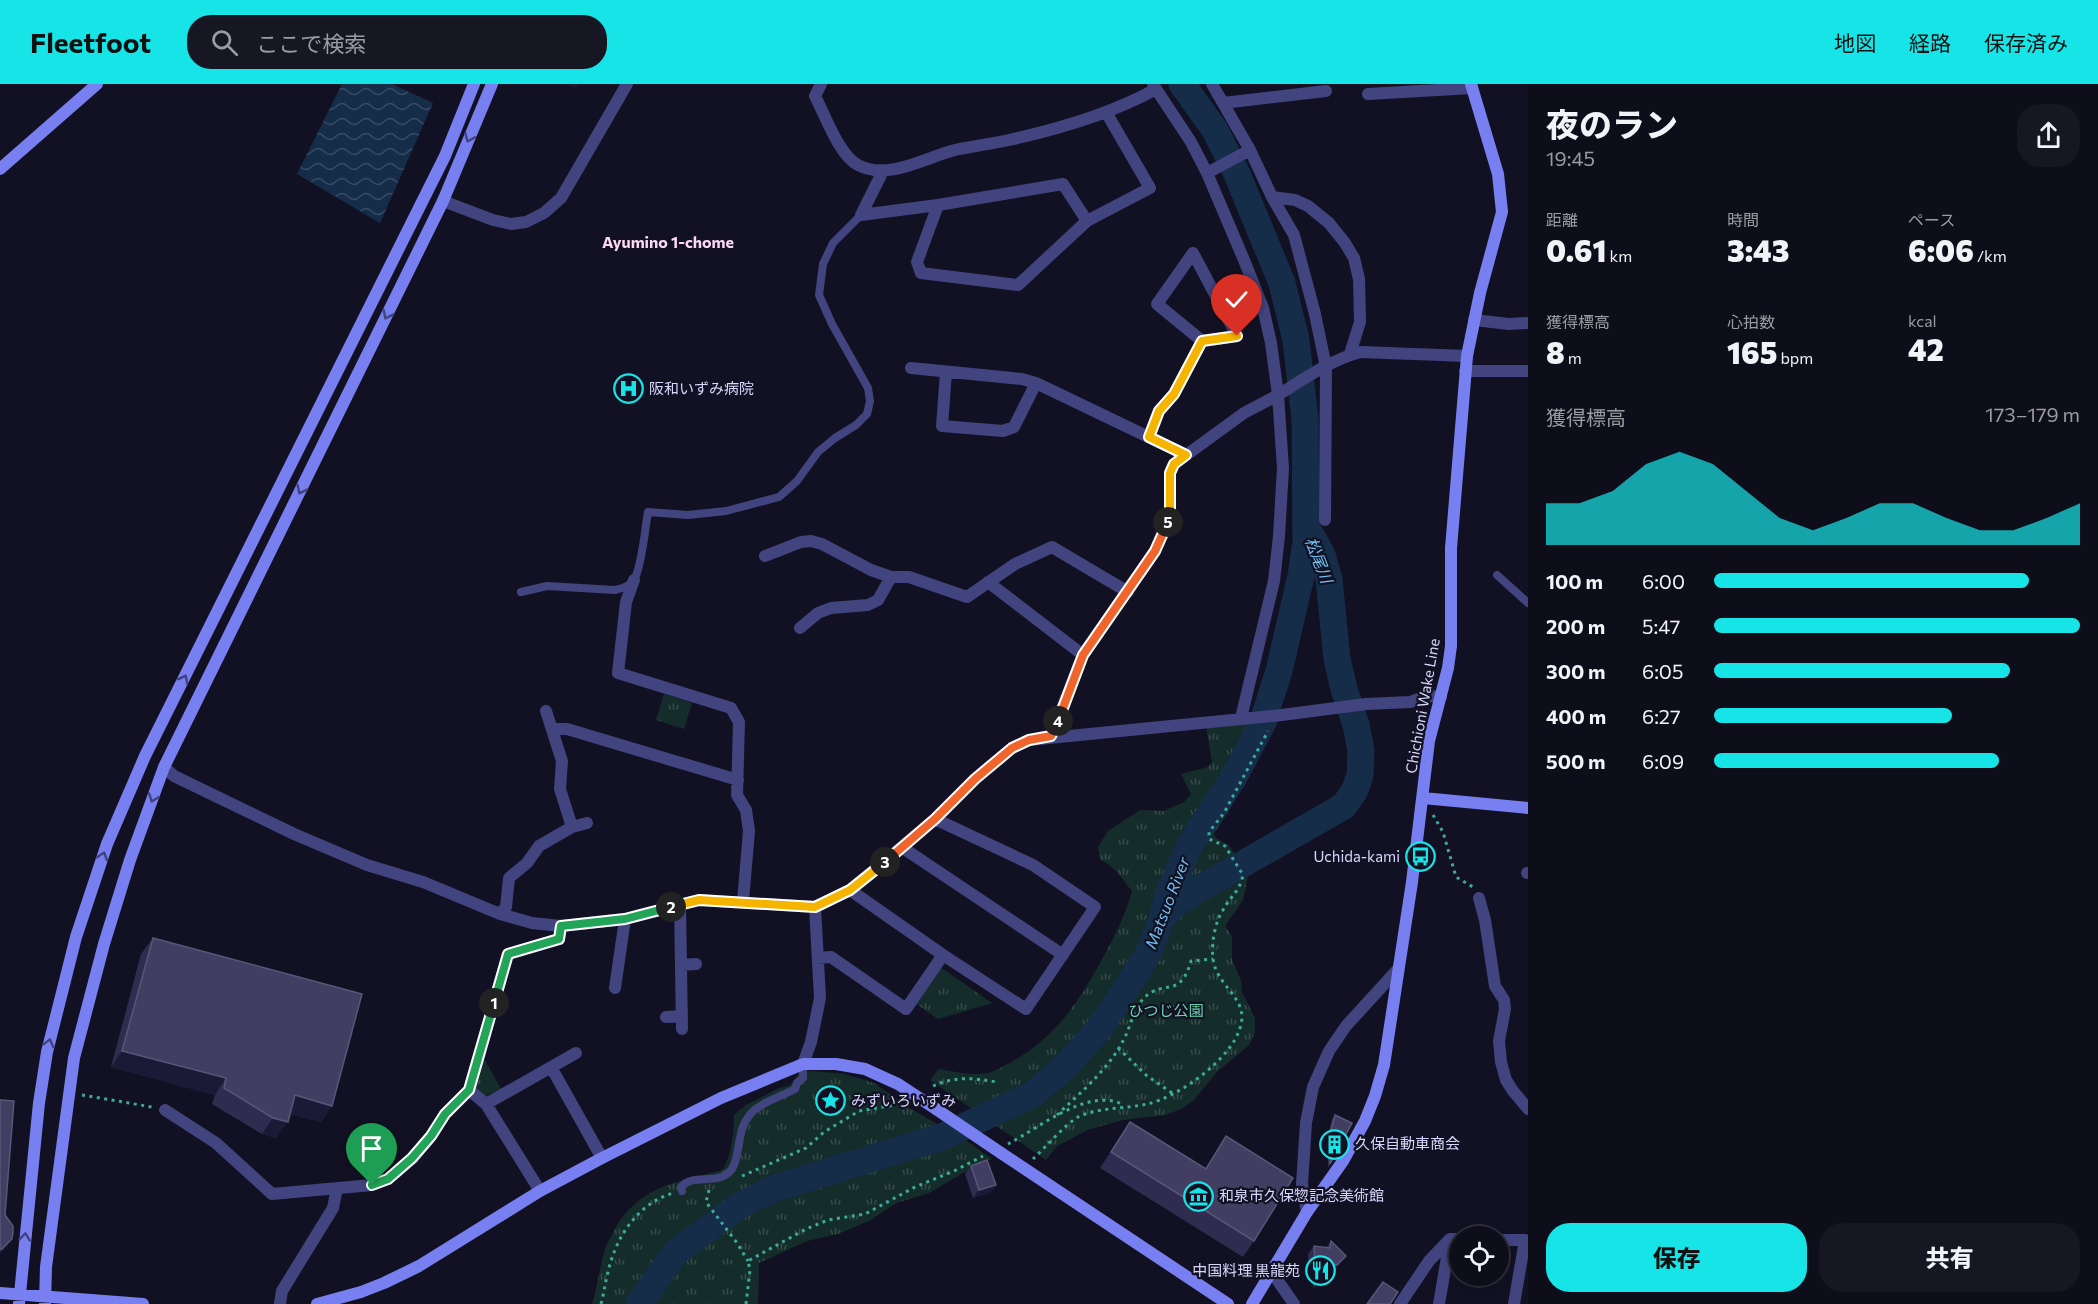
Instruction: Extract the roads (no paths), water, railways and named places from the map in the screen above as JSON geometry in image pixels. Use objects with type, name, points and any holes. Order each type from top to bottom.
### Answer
[{"type":"street","points":[[0,169],[97,84]]},
{"type":"street","points":[[20,1300],[39,1103],[47,1052],[76,937],[107,844],[145,756],[445,156],[474,84]]},
{"type":"street","points":[[45,1300],[46,1267],[74,1058],[104,944],[130,860],[164,767],[443,201],[492,84]]},
{"type":"street","points":[[443,201],[511,225],[526,222],[544,213],[561,198],[627,84]]},
{"type":"street","points":[[821,84],[815,96],[850,159],[858,165],[883,171],[955,150],[1008,141],[1047,131],[1134,102],[1155,87],[1210,172],[1263,308],[1282,392],[1283,468],[1278,547],[1274,581],[1245,718]]},
{"type":"street","points":[[1212,84],[1294,236],[1315,314],[1323,369],[1325,520]]},
{"type":"street","points":[[1368,94],[1472,86]]},
{"type":"street","name":"Chichioni Wake Line","points":[[1252,1304],[1307,1212],[1343,1161],[1365,1121],[1384,1065],[1423,798],[1428,741],[1441,697],[1451,646],[1451,548],[1467,356],[1502,212],[1498,174],[1472,86]]},
{"type":"street","points":[[1223,103],[1326,91]]},
{"type":"street","points":[[938,205],[917,262],[921,273],[1018,285],[1087,221],[1150,188],[1106,112]]},
{"type":"street","points":[[1210,172],[1249,151]]},
{"type":"street","points":[[861,215],[883,171]]},
{"type":"street","points":[[861,215],[1063,184],[1087,221]]},
{"type":"street","points":[[1272,197],[1295,200],[1308,206],[1329,224],[1354,258],[1359,279],[1360,322],[1350,354]]},
{"type":"street","points":[[1193,253],[1237,336],[1202,341],[1157,304],[1193,253]]},
{"type":"street","points":[[1474,320],[1509,324],[1528,323]]},
{"type":"street","points":[[1149,437],[1159,411],[1174,394],[1202,341]]},
{"type":"street","points":[[1051,736],[1083,655],[1155,551],[1170,516],[1170,473],[1174,464],[1244,413],[1350,354],[1361,352],[1467,356]]},
{"type":"street","points":[[911,368],[1022,379],[1036,383],[1186,455]]},
{"type":"street","points":[[1466,371],[1528,371]]},
{"type":"street","points":[[946,372],[942,426],[1004,431],[1014,427],[1036,383]]},
{"type":"street","points":[[765,556],[801,542],[812,541],[871,570],[891,577],[909,577],[942,586],[968,597],[1015,564],[1052,547],[1128,592]]},
{"type":"street","points":[[800,628],[818,613],[831,608],[868,605],[878,600],[891,577]]},
{"type":"street","points":[[634,580],[626,602],[618,674],[731,708],[739,722],[737,795],[746,810],[749,831],[743,901]]},
{"type":"street","points":[[988,582],[1083,655]]},
{"type":"street","points":[[164,767],[174,776],[329,850],[367,865],[423,882],[500,914],[532,923],[561,926],[625,919],[699,900],[815,907],[850,890],[903,848],[975,779],[1012,748],[1029,740],[1051,736],[1282,715],[1365,704],[1410,702],[1428,696],[1441,697]]},
{"type":"street","points":[[546,711],[562,761],[560,789],[572,827]]},
{"type":"street","points":[[552,729],[567,729],[738,780]]},
{"type":"street","points":[[1423,798],[1528,808]]},
{"type":"street","points":[[850,890],[1026,1009],[1095,907],[1034,865],[935,819]]},
{"type":"street","points":[[500,914],[506,907],[509,878],[527,863],[536,840],[587,823]]},
{"type":"street","points":[[903,848],[1063,955]]},
{"type":"street","points":[[1479,898],[1485,920],[1495,986],[1504,1000],[1505,1009],[1499,1041],[1501,1062],[1509,1085],[1528,1109]]},
{"type":"street","points":[[666,1017],[682,1022],[680,904]]},
{"type":"street","points":[[803,1064],[817,1019],[820,998],[815,907]]},
{"type":"street","points":[[615,988],[625,919]]},
{"type":"street","points":[[165,1110],[216,1143],[272,1194],[372,1185],[388,1179],[412,1158],[431,1136],[445,1114],[469,1090],[508,954],[559,939],[561,926]]},
{"type":"street","points":[[818,958],[831,957],[906,1009],[943,955]]},
{"type":"street","points":[[681,965],[696,964]]},
{"type":"street","points":[[1307,1212],[1302,1184],[1306,1123],[1312,1087],[1329,1051],[1346,1026],[1398,969]]},
{"type":"street","points":[[486,1104],[576,1053]]},
{"type":"street","points":[[317,1304],[361,1292],[419,1266],[540,1191],[721,1098],[803,1064],[836,1064],[865,1069],[898,1084],[1003,1149],[1023,1168],[1228,1304]]},
{"type":"street","points":[[551,1066],[602,1158]]},
{"type":"street","points":[[469,1090],[486,1104],[540,1191]]},
{"type":"street","points":[[280,1304],[282,1291],[333,1208],[337,1188]]},
{"type":"street","points":[[1509,1239],[1525,1240],[1514,1304]]},
{"type":"street","points":[[1400,1304],[1429,1261],[1449,1244]]},
{"type":"street","points":[[1439,1304],[1449,1263]]},
{"type":"street","points":[[1271,1271],[1294,1304]]},
{"type":"street","points":[[0,1293],[20,1300],[143,1304]]},
{"type":"lane","points":[[522,592],[547,586],[615,590],[626,588],[634,580],[648,512],[688,515],[726,511],[779,497],[796,481],[818,452],[856,425],[867,414],[870,401],[868,388],[832,324],[819,295],[823,264],[833,243],[861,215]]},
{"type":"lane","points":[[1497,575],[1528,603]]},
{"type":"lane","points":[[682,1191],[681,1187],[690,1180],[716,1179],[732,1170],[741,1128],[748,1116],[759,1105],[795,1089],[797,1083],[803,1078],[803,1064]]},
{"type":"water","points":[[342,84],[392,84],[433,103],[380,223],[297,174]]},
{"type":"waterway","name":"Matsuo River","points":[[639,1304],[675,1253],[740,1205],[776,1188],[944,1136],[1033,1094],[1067,1065],[1098,1030],[1149,952],[1168,895],[1190,844],[1234,777],[1262,724],[1279,671],[1301,576],[1306,542],[1305,419],[1296,340],[1282,283],[1237,174],[1215,130],[1182,84]]},
{"type":"waterway","name":"松尾川","points":[[1162,918],[1179,901],[1344,806],[1355,790],[1360,775],[1361,750],[1337,659],[1329,579],[1322,555],[1306,526]]},
{"type":"place","name":"阪和いずみ病院","points":[[628,389]]},
{"type":"place","name":"Uchida-kami","points":[[1421,857]]},
{"type":"place","name":"みずいろいずみ","points":[[830,1101]]},
{"type":"place","name":"久保自動車商会","points":[[1334,1144]]},
{"type":"place","name":"和泉市久保惣記念美術館","points":[[1198,1196]]},
{"type":"place","name":"中国料理 黒龍苑","points":[[1321,1271]]},
{"type":"district","name":"Ayumino 1-chome","points":[[668,242]]},
{"type":"park label","name":"ひつじ公園","points":[[1166,1011]]}]
